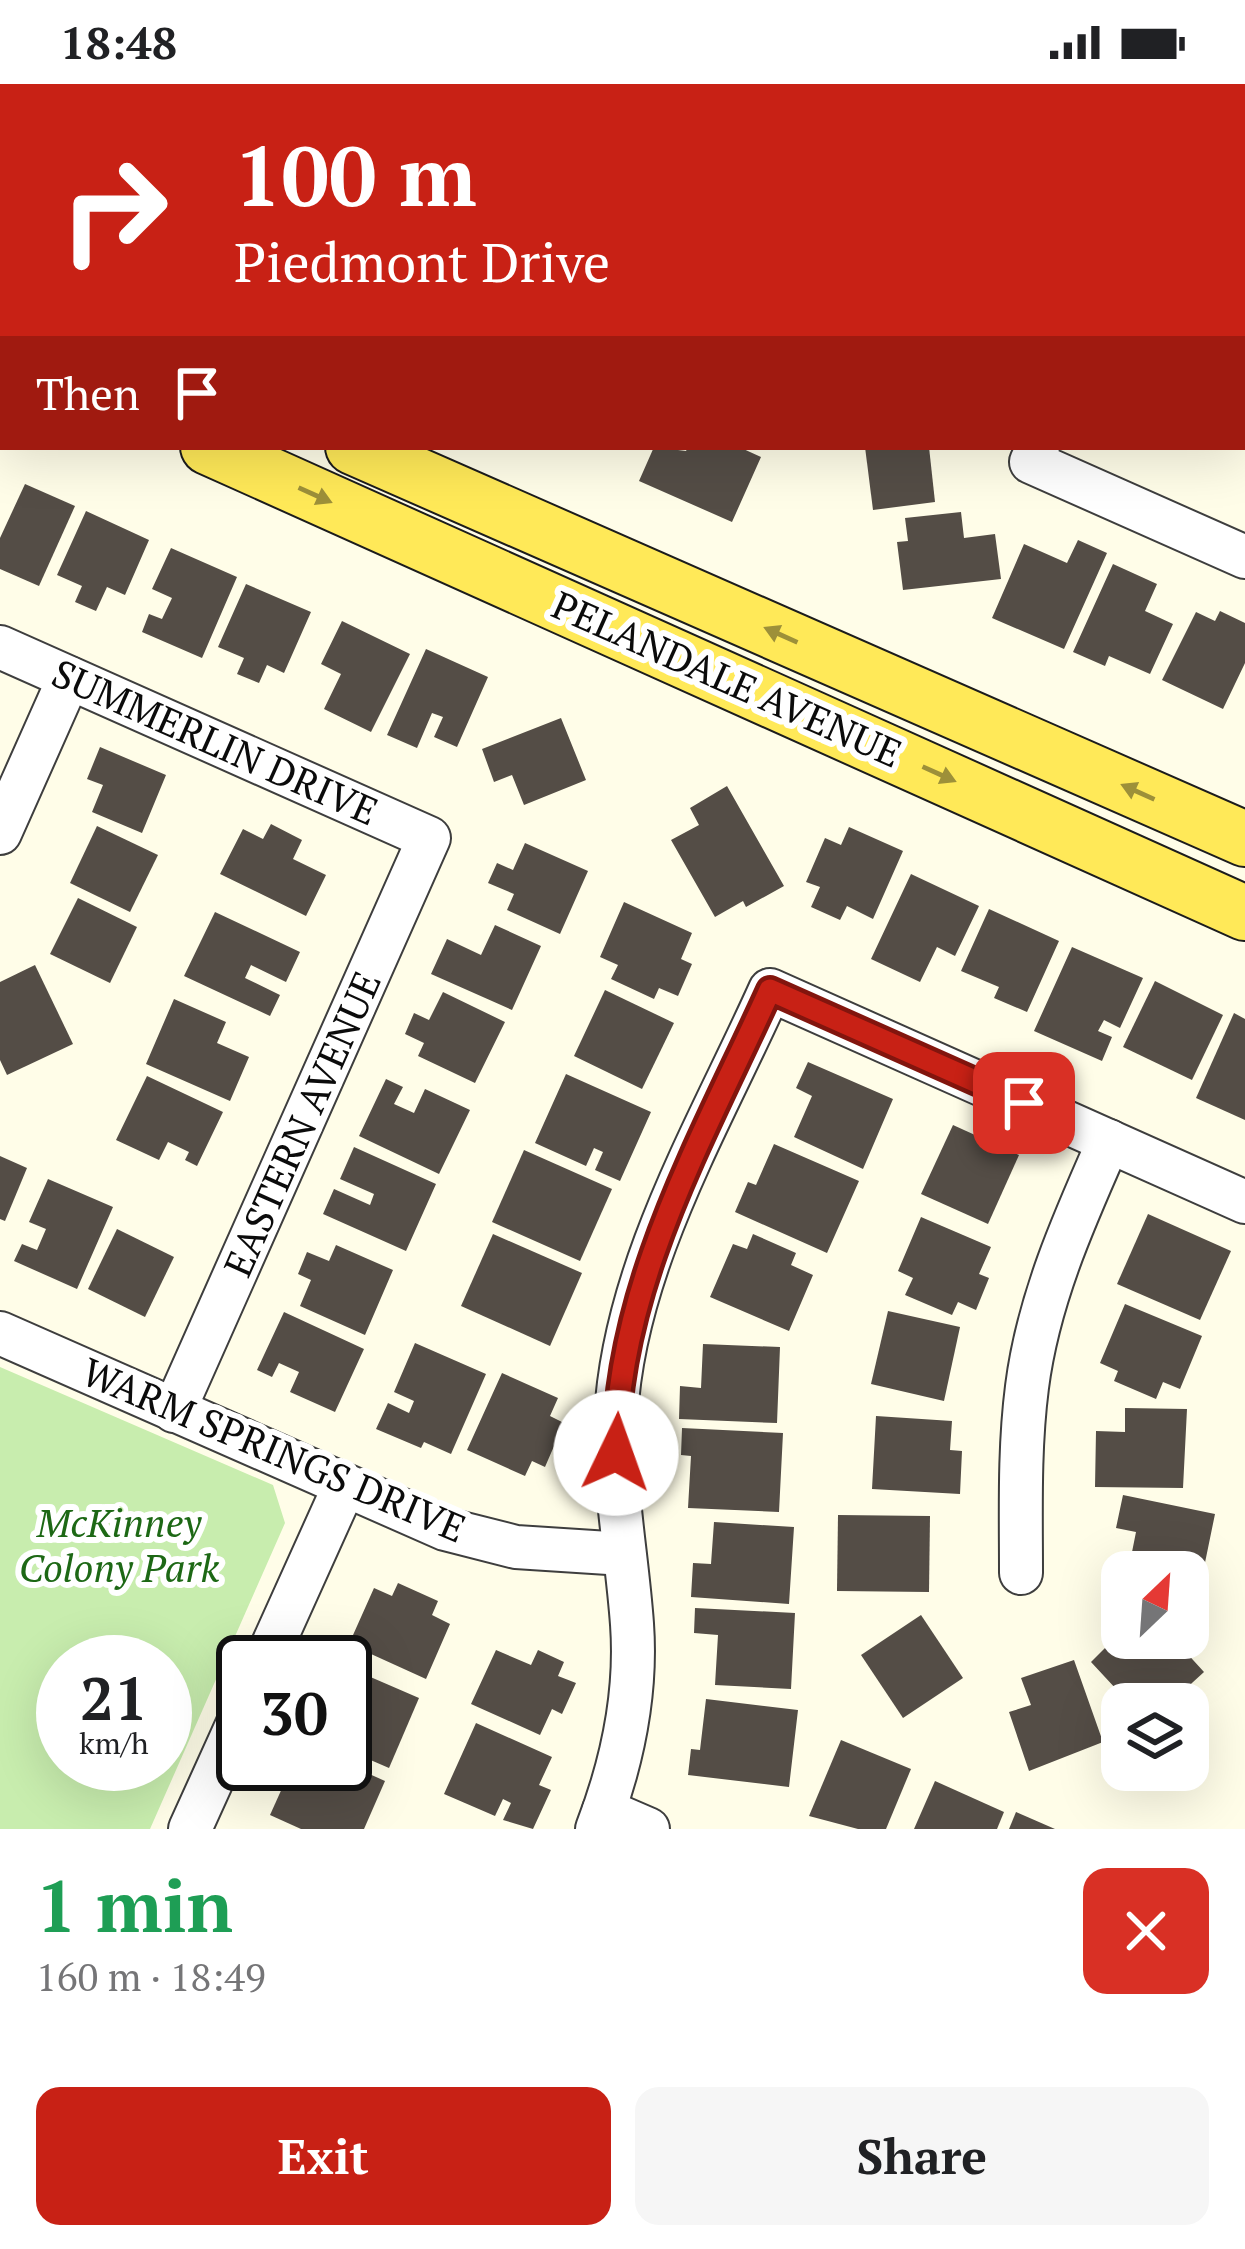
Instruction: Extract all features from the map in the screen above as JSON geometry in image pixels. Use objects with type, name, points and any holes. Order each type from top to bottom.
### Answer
[{"type":"main road","name":"PELANDALE AVENUE","points":[[215,450],[1245,914]]},
{"type":"main road","name":"PELANDALE AVENUE","points":[[360,450],[1245,839]]},
{"type":"street","points":[[1035,454],[1245,557]]},
{"type":"street","name":"SUMMERLIN DRIVE","points":[[0,647],[429,838]]},
{"type":"street","points":[[0,833],[69,678]]},
{"type":"street","name":"EASTERN AVENUE","points":[[174,1411],[429,838]]},
{"type":"street","points":[[648,1829],[601,1819],[631,1695],[632,1627],[616,1492],[616,1414],[643,1281],[770,990],[1245,1202]]},
{"type":"street","points":[[1022,1573],[1022,1451],[1040,1320],[1060,1257],[1109,1141]]},
{"type":"street","name":"WARM SPRINGS DRIVE","points":[[0,1333],[445,1529],[498,1542],[624,1554]]},
{"type":"street","points":[[277,1635],[344,1487]]},
{"type":"street","points":[[190,1829],[216,1772]]},
{"type":"green space","name":"McKinney Colony Park","points":[[0,1367],[273,1485],[285,1523],[236,1635],[216,1635],[216,1679],[192,1734],[192,1635],[36,1635],[36,1791],[167,1791],[150,1829],[0,1829]]},
{"type":"building","points":[[653,450],[746,450],[761,457],[732,522],[639,481]]},
{"type":"building","points":[[865,450],[929,450],[935,502],[873,510]]},
{"type":"building","points":[[25,484],[75,506],[39,586],[0,569],[0,538]]},
{"type":"building","points":[[86,511],[149,540],[125,595],[107,587],[96,611],[75,602],[82,586],[57,575]]},
{"type":"building","points":[[961,512],[964,538],[995,534],[1001,579],[903,590],[897,542],[908,541],[905,518]]},
{"type":"building","points":[[1078,540],[1107,553],[1064,649],[992,618],[1024,544],[1067,563]]},
{"type":"building","points":[[171,548],[237,577],[202,658],[142,632],[149,614],[162,619],[172,598],[152,589]]},
{"type":"building","points":[[1113,564],[1157,584],[1145,611],[1173,624],[1150,674],[1109,656],[1105,666],[1073,652]]},
{"type":"building","points":[[246,584],[311,612],[284,673],[267,665],[259,683],[237,674],[244,658],[218,647]]},
{"type":"building","points":[[1220,611],[1245,623],[1245,663],[1223,709],[1162,680],[1196,612],[1215,621]]},
{"type":"building","points":[[342,621],[410,654],[371,732],[324,709],[341,674],[321,664]]},
{"type":"building","points":[[426,649],[488,677],[457,747],[434,737],[443,717],[432,713],[417,748],[387,735]]},
{"type":"building","points":[[561,718],[586,780],[524,805],[512,775],[494,782],[482,749]]},
{"type":"building","points":[[100,747],[166,775],[142,833],[92,812],[103,785],[87,779]]},
{"type":"building","points":[[727,786],[784,886],[715,917],[671,840],[699,825],[690,808]]},
{"type":"building","points":[[271,824],[302,840],[293,859],[326,875],[306,916],[220,874],[243,829],[263,839]]},
{"type":"building","points":[[97,826],[158,855],[130,912],[70,883]]},
{"type":"building","points":[[849,827],[903,851],[873,919],[847,906],[840,920],[811,907],[820,887],[806,882],[825,838],[841,845]]},
{"type":"building","points":[[525,843],[588,871],[560,934],[507,910],[514,894],[488,883],[497,863],[513,870]]},
{"type":"building","points":[[911,874],[979,906],[955,956],[937,947],[920,982],[871,959]]},
{"type":"building","points":[[78,898],[137,927],[110,983],[50,954]]},
{"type":"building","points":[[624,902],[692,933],[681,959],[692,964],[678,996],[659,988],[654,999],[611,979],[618,965],[600,957]]},
{"type":"building","points":[[989,909],[1059,941],[1027,1012],[994,998],[999,987],[961,971]]},
{"type":"building","points":[[215,912],[300,952],[286,982],[251,965],[245,978],[280,995],[270,1016],[184,976]]},
{"type":"building","points":[[495,925],[541,946],[512,1010],[431,974],[447,939],[481,955]]},
{"type":"building","points":[[1072,947],[1143,978],[1120,1028],[1104,1020],[1098,1031],[1112,1037],[1102,1061],[1034,1031]]},
{"type":"building","points":[[35,965],[73,1044],[7,1075],[0,1060],[0,982]]},
{"type":"building","points":[[1155,981],[1223,1015],[1192,1080],[1123,1047]]},
{"type":"building","points":[[605,990],[674,1023],[642,1089],[574,1056]]},
{"type":"building","points":[[443,992],[505,1022],[475,1083],[418,1056],[424,1043],[405,1034],[414,1013],[429,1020]]},
{"type":"building","points":[[174,999],[226,1022],[217,1043],[249,1057],[230,1101],[146,1064]]},
{"type":"building","points":[[1234,1013],[1245,1019],[1245,1120],[1196,1098]]},
{"type":"building","points":[[808,1062],[893,1099],[863,1169],[794,1137],[812,1096],[796,1088]]},
{"type":"building","points":[[566,1074],[651,1112],[620,1181],[595,1170],[603,1152],[594,1148],[586,1166],[535,1143]]},
{"type":"building","points":[[147,1076],[223,1112],[197,1166],[185,1160],[189,1152],[168,1142],[159,1160],[116,1140]]},
{"type":"building","points":[[386,1079],[403,1087],[394,1104],[414,1113],[425,1089],[470,1110],[439,1174],[359,1136]]},
{"type":"building","points":[[953,1125],[1019,1155],[988,1224],[921,1194]]},
{"type":"building","points":[[774,1144],[859,1181],[827,1253],[735,1212],[748,1182],[756,1185]]},
{"type":"building","points":[[354,1147],[436,1184],[406,1251],[323,1214],[334,1189],[370,1205],[374,1194],[340,1179]]},
{"type":"building","points":[[524,1150],[612,1189],[580,1261],[492,1222]]},
{"type":"building","points":[[0,1156],[27,1168],[5,1221],[0,1219]]},
{"type":"building","points":[[48,1179],[113,1207],[77,1289],[14,1261],[22,1244],[37,1250],[46,1229],[29,1222]]},
{"type":"building","points":[[1148,1214],[1231,1251],[1200,1320],[1117,1284]]},
{"type":"building","points":[[921,1217],[991,1247],[979,1274],[989,1278],[976,1310],[958,1302],[952,1315],[905,1295],[913,1278],[898,1271]]},
{"type":"building","points":[[117,1229],[174,1257],[145,1317],[88,1289]]},
{"type":"building","points":[[493,1234],[582,1273],[550,1346],[461,1306]]},
{"type":"building","points":[[753,1234],[796,1253],[791,1265],[813,1275],[789,1331],[710,1297],[733,1244],[747,1249]]},
{"type":"building","points":[[336,1245],[393,1270],[365,1335],[300,1306],[311,1280],[298,1274],[307,1252],[329,1261]]},
{"type":"building","points":[[1125,1304],[1202,1336],[1180,1389],[1163,1382],[1156,1399],[1114,1381],[1118,1371],[1100,1363]]},
{"type":"building","points":[[888,1311],[960,1327],[944,1401],[871,1384]]},
{"type":"building","points":[[284,1312],[364,1349],[335,1412],[290,1392],[299,1372],[279,1363],[272,1377],[257,1370]]},
{"type":"building","points":[[415,1343],[486,1374],[451,1454],[424,1442],[421,1448],[376,1429],[388,1403],[409,1413],[414,1401],[394,1392]]},
{"type":"building","points":[[703,1344],[780,1347],[777,1423],[679,1419],[680,1386],[701,1388]]},
{"type":"building","points":[[502,1373],[558,1398],[550,1416],[564,1423],[545,1467],[532,1461],[525,1476],[467,1450]]},
{"type":"building","points":[[1125,1408],[1187,1409],[1183,1488],[1095,1487],[1096,1431],[1125,1432]]},
{"type":"building","points":[[876,1416],[952,1421],[950,1450],[962,1451],[960,1494],[872,1489]]},
{"type":"building","points":[[682,1428],[783,1433],[779,1512],[688,1508],[691,1456],[681,1455]]},
{"type":"building","points":[[1123,1495],[1215,1514],[1207,1551],[1132,1551],[1136,1532],[1116,1528]]},
{"type":"building","points":[[838,1515],[930,1516],[929,1592],[837,1591]]},
{"type":"building","points":[[714,1522],[794,1527],[789,1604],[691,1597],[693,1563],[711,1564]]},
{"type":"building","points":[[398,1583],[438,1601],[432,1615],[450,1624],[426,1679],[372,1654],[372,1635],[353,1635],[374,1588],[392,1596]]},
{"type":"building","points":[[695,1608],[795,1613],[791,1689],[715,1685],[718,1635],[694,1633]]},
{"type":"building","points":[[921,1615],[963,1678],[903,1718],[861,1655]]},
{"type":"building","points":[[496,1650],[531,1665],[538,1650],[564,1662],[558,1676],[576,1683],[562,1714],[552,1709],[540,1735],[471,1704]]},
{"type":"building","points":[[1101,1652],[1101,1659],[1192,1659],[1204,1672],[1192,1683],[1110,1683],[1091,1662]]},
{"type":"building","points":[[1074,1660],[1101,1743],[1029,1771],[1009,1712],[1031,1705],[1021,1678]]},
{"type":"building","points":[[372,1678],[419,1698],[389,1768],[372,1761]]},
{"type":"building","points":[[706,1699],[798,1710],[789,1787],[688,1775],[691,1749],[700,1750]]},
{"type":"building","points":[[476,1723],[552,1757],[539,1785],[551,1790],[533,1829],[503,1820],[511,1803],[503,1799],[495,1816],[444,1794]]},
{"type":"building","points":[[841,1740],[911,1769],[886,1829],[858,1829],[809,1816]]},
{"type":"building","points":[[372,1775],[385,1781],[364,1829],[301,1829],[270,1815],[281,1791],[372,1791]]},
{"type":"building","points":[[935,1781],[1004,1812],[997,1829],[914,1829]]},
{"type":"building","points":[[1016,1812],[1055,1829],[1009,1829]]},
{"type":"route","points":[[616,1453],[624,1356],[643,1281],[770,990],[1024,1103]]}]
